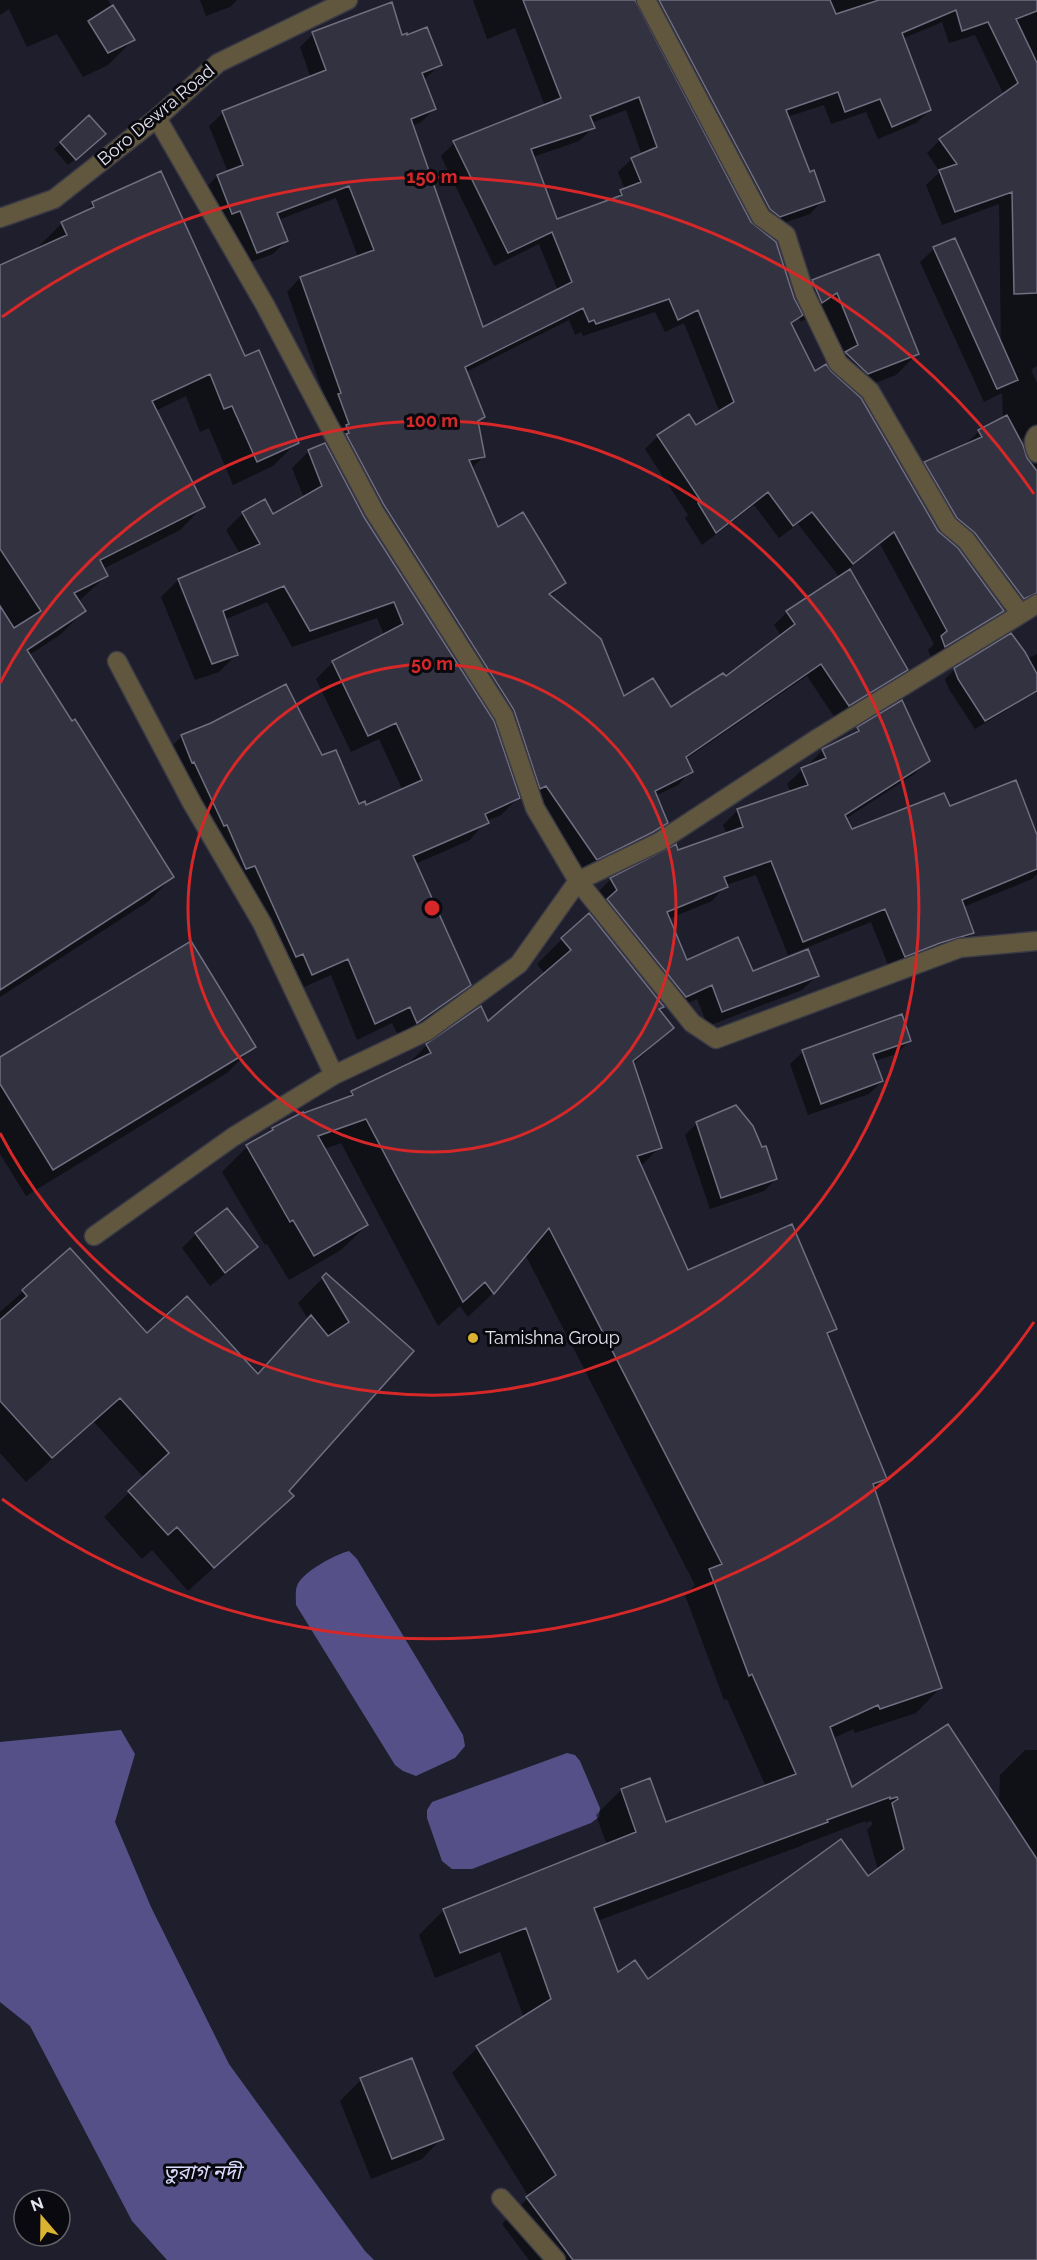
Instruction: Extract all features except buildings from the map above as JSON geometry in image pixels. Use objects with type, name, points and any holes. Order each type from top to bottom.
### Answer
[{"type":"street","name":"Boro Dewra Road","points":[[0,218],[54,199],[157,118],[218,63],[348,0]]},
{"type":"street","points":[[646,0],[761,217],[786,235],[805,294],[838,363],[870,391],[948,525],[966,540],[1020,613]]},
{"type":"street","points":[[157,118],[265,305],[374,512],[504,716],[536,808],[578,881],[692,1023],[716,1039],[960,948],[1037,941]]},
{"type":"street","points":[[1037,435],[1034,439],[1034,447],[1037,453]]},
{"type":"street","points":[[94,1236],[233,1137],[334,1075],[427,1031],[519,964],[578,881],[659,842],[815,740],[923,676],[1037,604]]},
{"type":"street","points":[[117,661],[192,803],[262,923],[334,1075]]},
{"type":"street","points":[[501,2198],[556,2260]]},
{"type":"water","points":[[349,1551],[357,1559],[463,1735],[465,1746],[455,1758],[416,1776],[395,1765],[296,1605],[297,1586],[305,1575],[328,1560]]},
{"type":"water","name":"তুরাগ নদী","points":[[121,1730],[135,1754],[115,1822],[151,1907],[229,2064],[365,2251],[374,2260],[167,2260],[132,2221],[30,2026],[0,2002],[0,1742]]},
{"type":"water","points":[[567,1753],[575,1755],[580,1761],[600,1808],[599,1817],[591,1823],[472,1869],[452,1869],[442,1861],[427,1818],[427,1810],[432,1802]]},
{"type":"place","name":"Tamishna Group","points":[[473,1338]]}]
